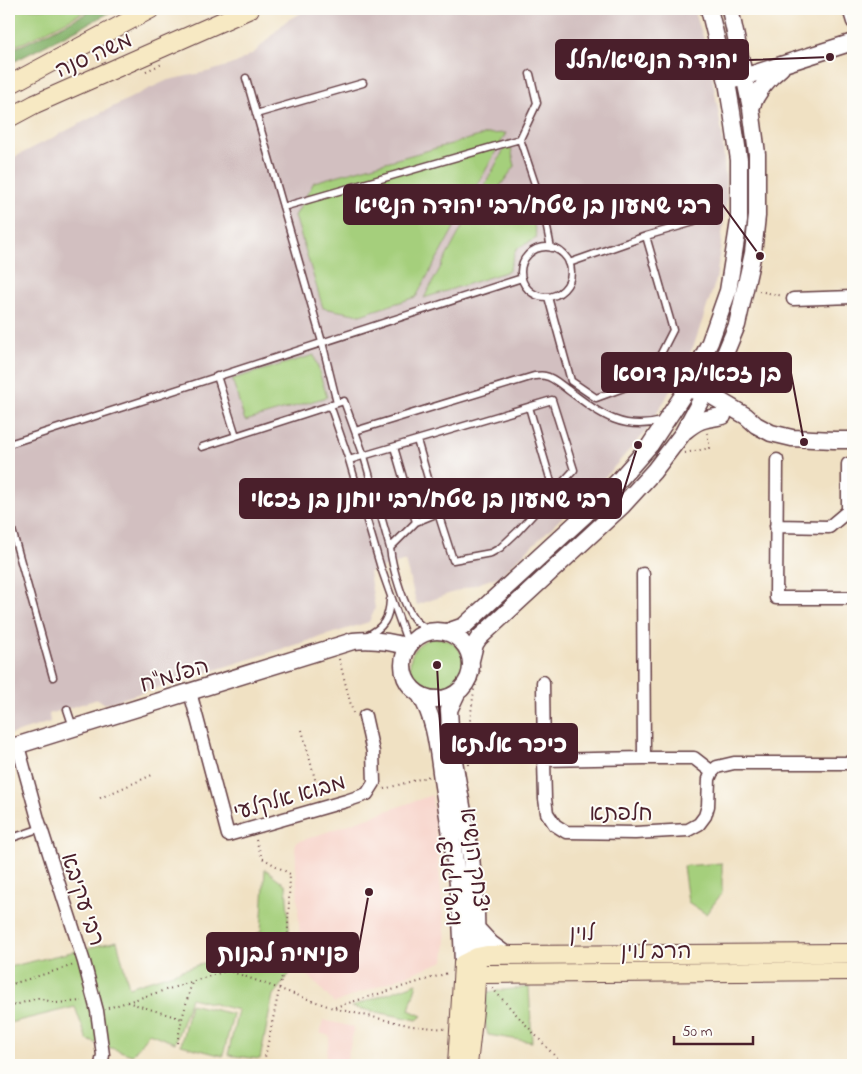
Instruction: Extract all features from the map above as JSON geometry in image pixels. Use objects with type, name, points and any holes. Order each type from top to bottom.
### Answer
[{"type":"main road","name":"משה סנה","points":[[9,85],[151,9]]},
{"type":"main road","name":"משה סנה","points":[[9,118],[35,104],[250,9]]},
{"type":"main road","name":"לוין","points":[[474,969],[487,955],[853,953]]},
{"type":"main road","name":"הרב לוין","points":[[474,969],[505,974],[853,972]]},
{"type":"main road","name":"יצחק נשיא","points":[[468,1065],[476,1001],[474,969]]},
{"type":"main road","name":"יצחק הנשיא","points":[[457,1065],[459,1030],[474,969]]},
{"type":"street","points":[[447,632],[464,626],[586,514],[620,479],[650,445],[687,389],[710,342],[728,290],[740,222],[739,160],[727,82],[709,9]]},
{"type":"street","points":[[471,660],[468,649],[454,635],[438,630],[429,631],[416,638],[406,651],[403,670],[407,681],[414,690],[420,695],[431,699],[446,698],[457,693],[465,685],[471,667],[475,644],[479,638],[622,506],[654,471],[683,432],[722,361],[737,325],[753,253],[757,216],[757,154],[751,108],[730,9]]},
{"type":"street","points":[[849,9],[853,22]]},
{"type":"street","points":[[734,31],[746,53],[752,59],[768,64],[789,62]]},
{"type":"street","points":[[727,82],[853,42]]},
{"type":"street","points":[[751,108],[758,91],[772,75],[789,62]]},
{"type":"street","points":[[793,299],[853,297]]},
{"type":"street","points":[[722,361],[720,384],[727,412]]},
{"type":"street","points":[[687,389],[727,412],[746,416],[756,426],[771,434],[792,438],[853,440]]},
{"type":"street","points":[[683,432],[696,422],[727,412]]},
{"type":"street","points":[[777,460],[776,598],[853,598]]},
{"type":"street","points":[[776,526],[829,527],[848,511],[848,464]]},
{"type":"street","points":[[643,574],[644,758]]},
{"type":"street","name":"הפלמ\"ח","points":[[13,747],[353,642],[378,640],[396,643],[406,651]]},
{"type":"street","name":"חלפתא","points":[[544,682],[544,760],[547,813],[556,825],[566,832],[635,833],[688,830],[700,824],[705,816],[708,806],[709,779],[712,772]]},
{"type":"street","name":"מבוא אלקלעי","points":[[190,692],[228,835],[367,794],[374,783],[373,752],[360,715]]},
{"type":"street","name":"יצחק נשיא","points":[[457,693],[449,710],[451,744],[471,858],[476,911],[474,969]]},
{"type":"street","name":"יצחק הנשיא","points":[[420,695],[427,705],[432,719],[457,876],[461,920],[474,969]]},
{"type":"street","name":"רבי עקיבא","points":[[13,747],[84,962],[96,1006],[103,1054],[101,1065]]},
{"type":"street","points":[[544,760],[694,758],[712,772],[724,764],[734,763],[853,763]]},
{"type":"street","points":[[476,929],[491,944],[506,955]]},
{"type":"lane","points":[[530,74],[538,103],[520,139],[543,208],[551,248]]},
{"type":"lane","points":[[246,78],[322,342],[349,460],[406,651]]},
{"type":"lane","points":[[256,114],[364,83]]},
{"type":"lane","points":[[283,207],[520,139]]},
{"type":"lane","points":[[569,263],[646,236],[694,222]]},
{"type":"lane","points":[[548,297],[570,381],[596,398],[648,379],[673,330],[646,236]]},
{"type":"lane","points":[[542,247],[551,248],[565,256],[569,263],[570,279],[562,292],[555,296],[539,296],[531,293],[525,286],[521,270],[523,262],[534,250],[542,247]]},
{"type":"lane","points":[[9,444],[522,278]]},
{"type":"lane","points":[[217,376],[236,436]]},
{"type":"lane","points":[[355,431],[534,376],[546,376],[555,380],[598,412],[617,421],[645,424],[666,420]]},
{"type":"lane","points":[[349,460],[552,400],[574,470],[518,532],[500,548],[491,553],[453,560],[417,440]]},
{"type":"lane","points":[[337,403],[355,431],[364,456],[390,548],[392,562],[409,611],[416,621],[429,631]]},
{"type":"lane","points":[[202,447],[337,403]]},
{"type":"lane","points":[[529,407],[554,492]]},
{"type":"lane","points":[[394,447],[416,522]]},
{"type":"lane","points":[[390,548],[416,522],[438,513]]},
{"type":"lane","points":[[9,519],[53,677]]},
{"type":"lane","points":[[353,642],[371,634],[384,624],[389,614],[390,596]]},
{"type":"lane","points":[[67,709],[73,728]]},
{"type":"lane","points":[[492,743],[544,742]]},
{"type":"lane","points":[[9,839],[41,828]]},
{"type":"path","points":[[746,288],[793,299]]},
{"type":"path","points":[[336,647],[360,715]]},
{"type":"path","points":[[302,730],[323,808]]},
{"type":"path","points":[[451,744],[492,743]]},
{"type":"path","points":[[367,794],[441,773]]},
{"type":"path","points":[[100,798],[152,775]]},
{"type":"path","points":[[252,828],[262,858],[290,874],[287,952],[264,1062],[275,1065]]},
{"type":"path","points":[[9,1007],[38,998],[56,1003],[96,1006],[127,1002],[287,952]]},
{"type":"path","points":[[9,985],[84,962]]},
{"type":"path","points":[[333,1008],[474,969],[563,1065]]},
{"type":"path","points":[[227,970],[333,1008],[412,1026],[459,1030]]},
{"type":"path","points":[[177,1043],[192,982]]},
{"type":"path","points":[[127,1002],[182,1019]]},
{"type":"shaded area","points":[[309,9],[694,9],[708,52],[722,133],[727,199],[716,280],[694,345],[646,431],[607,475],[500,576],[417,605],[405,561],[369,572],[375,608],[369,622],[105,704],[98,699],[49,714],[50,722],[9,735],[9,160],[168,80],[211,71],[236,63],[255,52],[286,21]]},
{"type":"shaded area","points":[[432,795],[446,941],[444,961],[334,1003],[301,967],[295,843]]},
{"type":"shaded area","points":[[323,1020],[354,1027],[346,1065],[325,1061],[330,1036],[320,1033]]},
{"type":"green space","points":[[9,9],[90,9],[25,42],[9,48]]},
{"type":"green space","points":[[94,9],[117,9],[9,64],[9,50],[25,44]]},
{"type":"green space","points":[[506,133],[416,297],[360,315],[323,308],[295,216],[314,182],[487,134]]},
{"type":"green space","points":[[509,140],[515,166],[500,186],[510,222],[532,217],[537,238],[516,249],[509,271],[424,298]]},
{"type":"green space","points":[[314,355],[327,397],[245,421],[232,379]]},
{"type":"green space","points":[[432,638],[442,638],[452,642],[460,650],[464,665],[460,680],[452,688],[442,692],[432,692],[422,688],[414,680],[410,670],[410,660],[414,650],[422,642]]},
{"type":"green space","points":[[722,863],[722,893],[706,914],[688,902],[683,866]]},
{"type":"green space","points":[[265,869],[286,885],[292,971],[273,995],[260,1059],[228,1055],[238,1010],[191,998],[175,1043],[149,1033],[132,1055],[87,1040],[75,1007],[9,1023],[9,967],[117,941],[129,987],[220,958],[261,931]]},
{"type":"green space","points":[[417,983],[409,1010],[422,1016],[417,1020],[351,1007]]},
{"type":"green space","points":[[529,987],[532,1042],[488,1035],[484,1019],[487,992]]},
{"type":"green space","points":[[190,1004],[233,1014],[223,1056],[181,1045]]},
{"type":"place","name":"יהודה הנשיא/הלל","points":[[830,57]]},
{"type":"place","name":"רבי שמעון בן שטח/רבי יהודה הנשיא","points":[[760,256]]},
{"type":"place","name":"בן זכאי/בן דוסא","points":[[804,442]]},
{"type":"place","name":"רבי שמעון בן שטח/רבי יוחנן בן זכאי","points":[[638,445]]},
{"type":"place","name":"כיכר אלתא","points":[[437,665]]},
{"type":"place","name":"פנימיה לבנות","points":[[369,892]]}]
